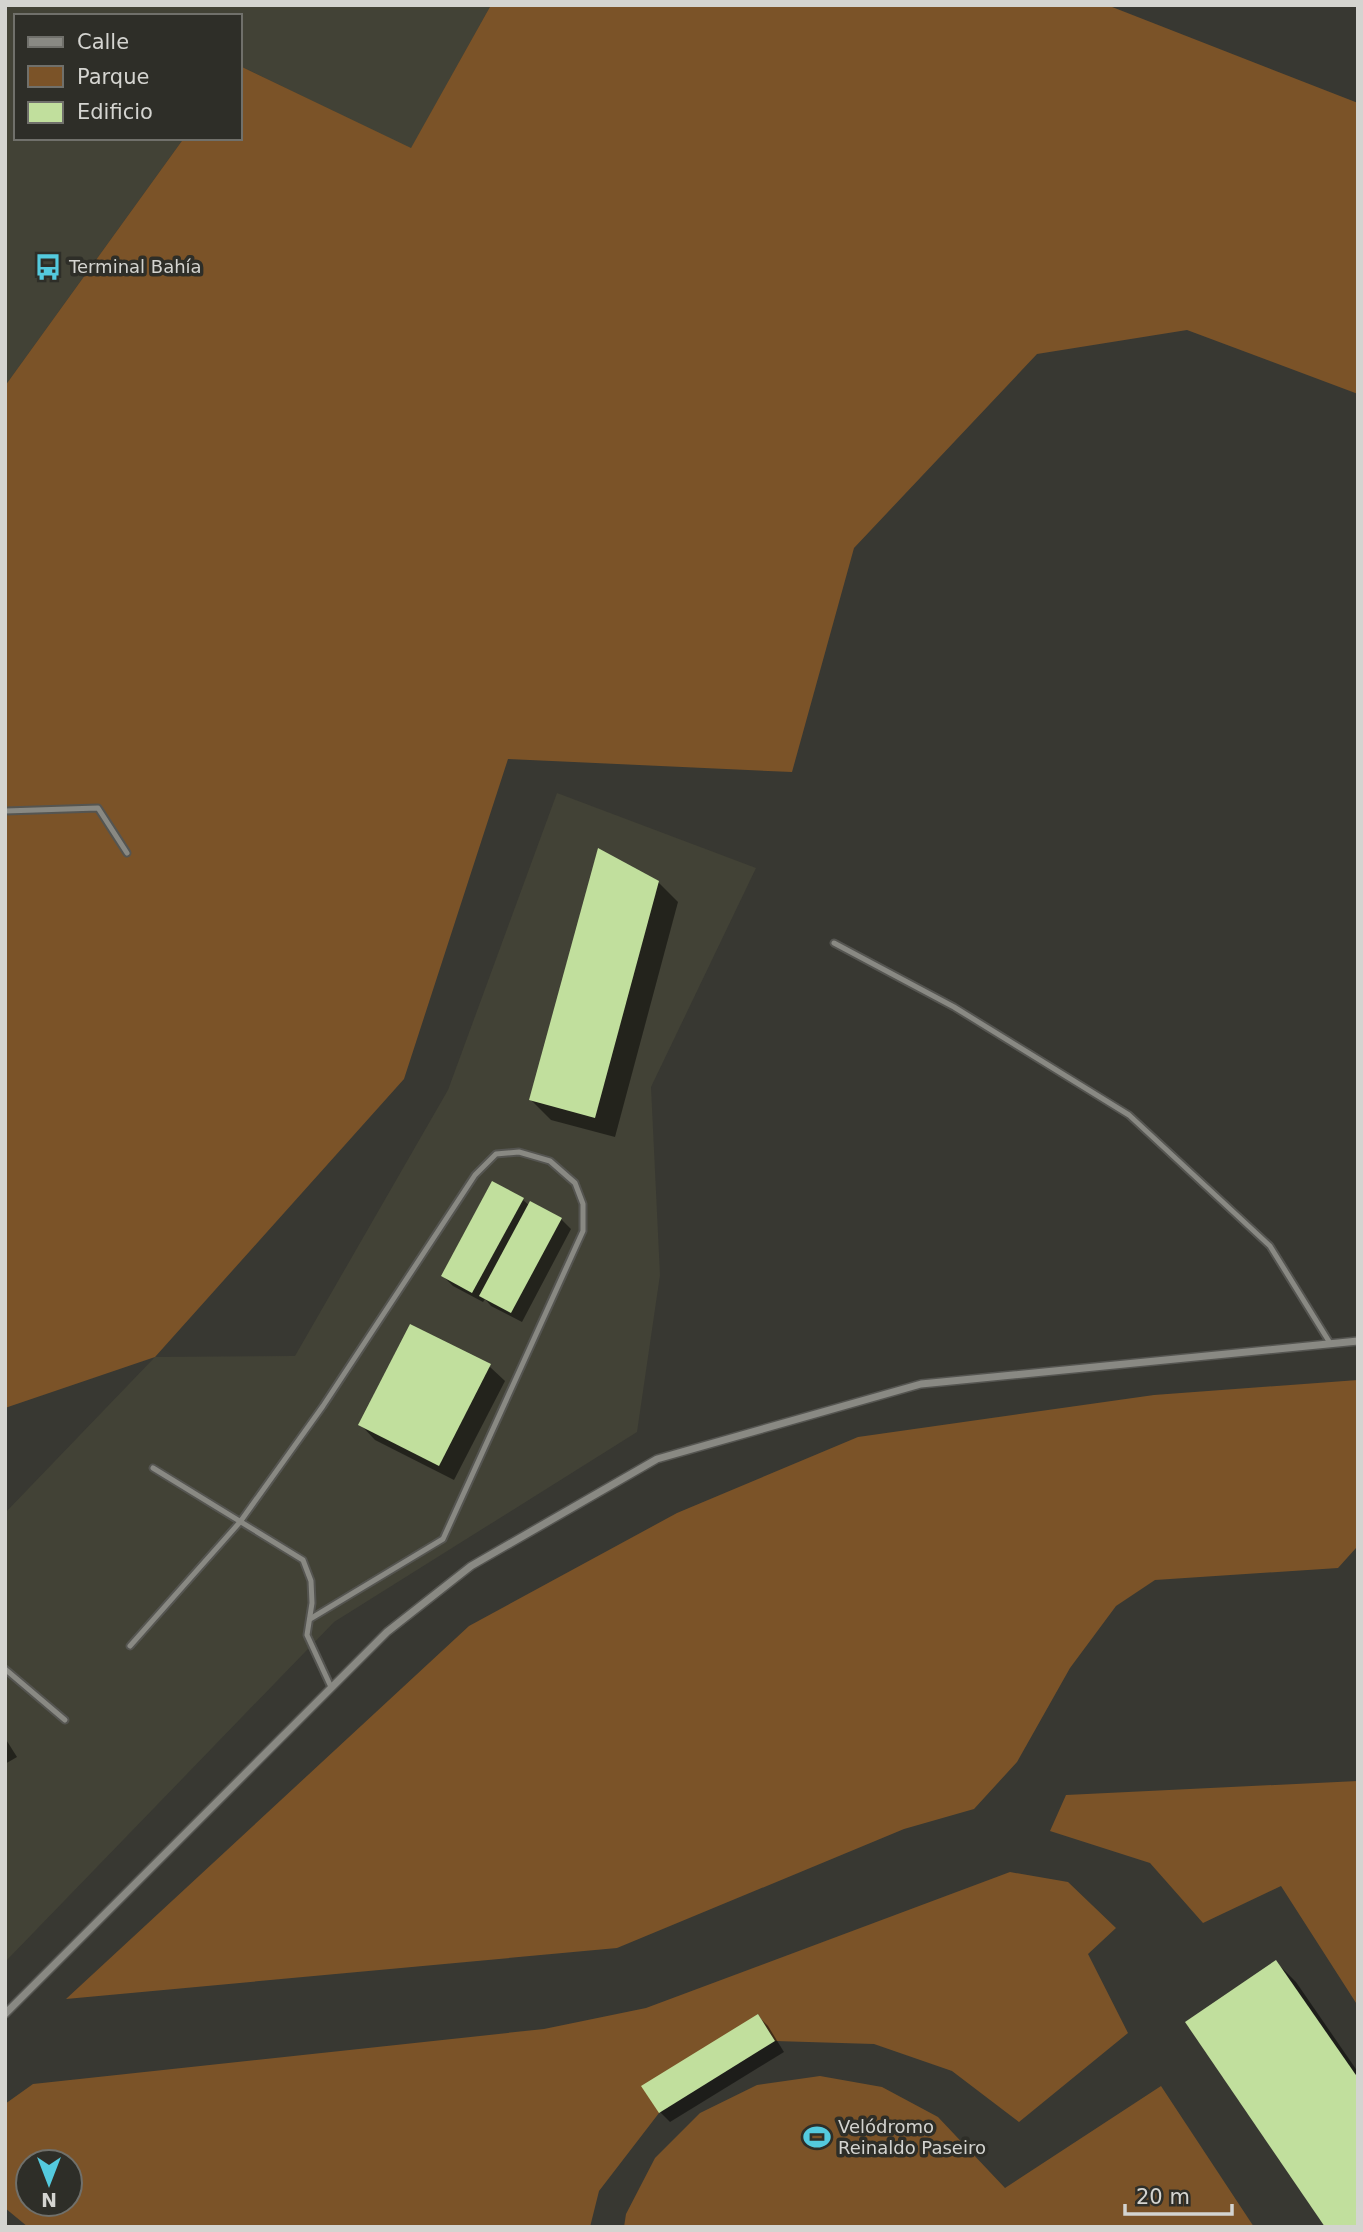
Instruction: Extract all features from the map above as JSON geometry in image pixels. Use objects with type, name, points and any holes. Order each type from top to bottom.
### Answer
[{"type":"street","points":[[5,2014],[387,1632],[471,1566],[657,1459],[921,1384],[1358,1341]]},
{"type":"lane","points":[[5,811],[98,808],[127,853]]},
{"type":"lane","points":[[834,943],[954,1007],[1129,1115],[1270,1246],[1329,1343]]},
{"type":"lane","points":[[130,1646],[240,1522],[323,1406],[475,1175],[496,1154],[519,1152],[550,1161],[575,1183],[583,1204],[583,1231],[443,1539],[310,1619]]},
{"type":"lane","points":[[153,1468],[303,1560],[311,1581],[312,1603],[307,1634],[331,1686]]},
{"type":"lane","points":[[5,1669],[65,1720]]},
{"type":"shaded area","name":"Terminal Bahía","points":[[5,5],[491,5],[411,149],[242,67],[242,14],[14,14],[14,140],[183,140],[5,386]]},
{"type":"shaded area","points":[[557,793],[756,868],[651,1087],[660,1275],[637,1432],[334,1622],[5,1962],[5,1513],[155,1357],[295,1356],[448,1090]]},
{"type":"green space","points":[[491,5],[1107,5],[1358,103],[1358,394],[1187,330],[1037,354],[854,548],[792,772],[508,759],[404,1079],[155,1357],[5,1408],[5,386],[183,140],[242,140],[242,67],[411,148]]},
{"type":"green space","points":[[1358,1380],[1356,1548],[1338,1568],[1155,1580],[1116,1606],[1070,1668],[1017,1762],[974,1809],[904,1829],[617,1948],[66,1999],[469,1626],[677,1513],[858,1437],[1154,1395]]},
{"type":"green space","points":[[1358,1781],[1358,2006],[1281,1886],[1203,1923],[1150,1863],[1050,1831],[1066,1795]]},
{"type":"green space","points":[[1010,1872],[1068,1882],[1116,1928],[1088,1954],[1128,2033],[1019,2122],[952,2071],[874,2044],[775,2041],[758,2014],[659,2113],[599,2191],[590,2227],[28,2227],[17,2218],[84,2218],[84,2148],[14,2148],[14,2215],[5,2208],[5,2104],[33,2084],[544,2029],[646,2008]]},
{"type":"green space","name":"Velódromo Reinaldo Paseiro","points":[[820,2076],[882,2087],[938,2117],[1005,2188],[1161,2086],[1254,2227],[624,2227],[626,2214],[655,2158],[700,2113],[757,2085]]},
{"type":"building","points":[[598,848],[659,881],[595,1118],[529,1100]]},
{"type":"building","points":[[492,1181],[524,1198],[472,1293],[441,1276]]},
{"type":"building","points":[[530,1201],[562,1218],[511,1313],[479,1296]]},
{"type":"building","points":[[410,1324],[491,1364],[439,1466],[358,1425]]},
{"type":"building","points":[[1276,1960],[1358,2078],[1358,2227],[1325,2227],[1185,2022]]},
{"type":"building","points":[[758,2014],[775,2041],[659,2113],[641,2086]]},
{"type":"place","name":"Terminal Bahía","points":[[48,267]]},
{"type":"place","name":"Velódromo Reinaldo Paseiro","points":[[817,2137]]}]
